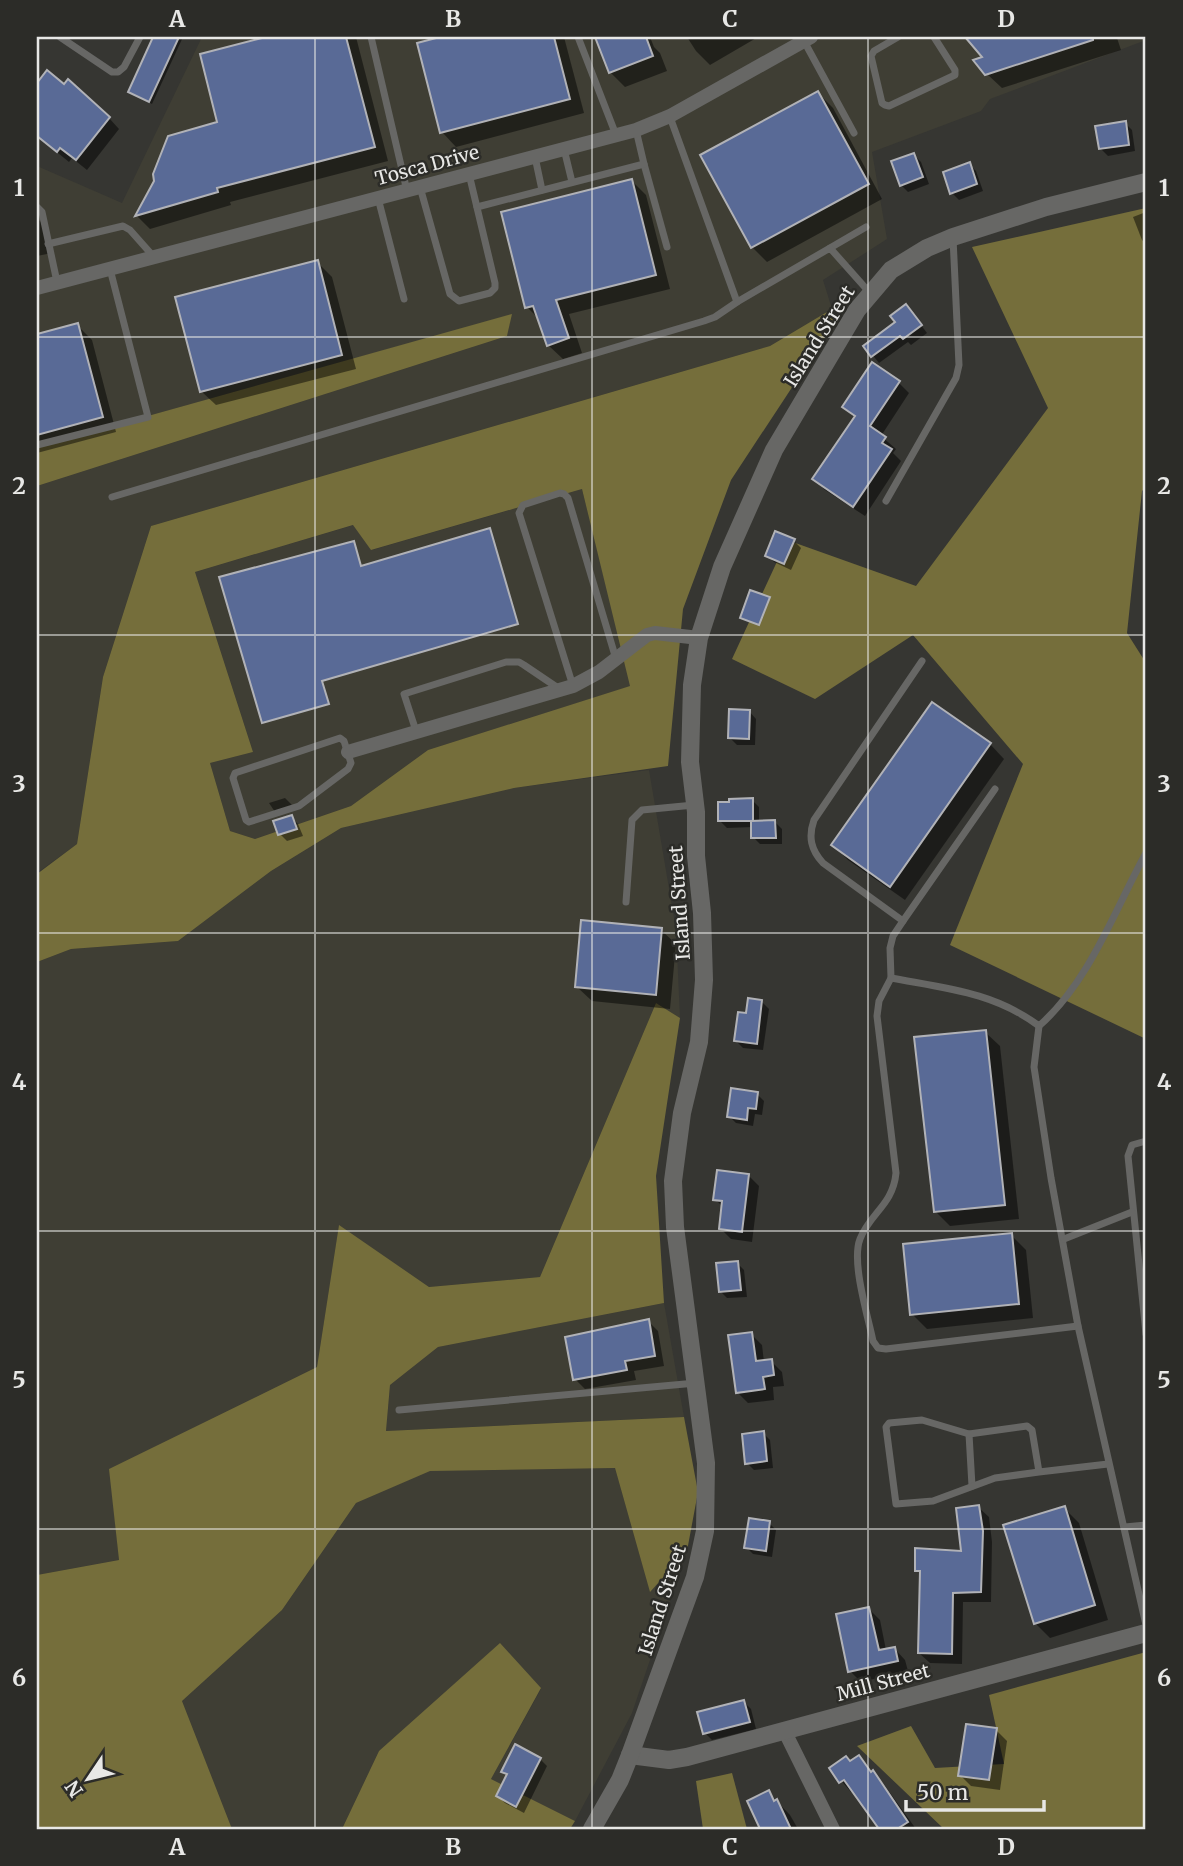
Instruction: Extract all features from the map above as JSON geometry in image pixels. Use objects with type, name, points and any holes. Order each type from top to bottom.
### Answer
[{"type":"street","name":"Tosca Drive","points":[[37,288],[636,130],[670,116],[807,39]]},
{"type":"street","name":"Island Street","points":[[592,1829],[620,1780],[630,1755],[695,1577],[705,1531],[706,1464],[675,1227],[673,1181],[682,1113],[699,1042],[704,980],[690,749],[692,685],[699,638],[722,567],[774,450],[857,310],[891,270],[903,260],[953,237],[1046,207],[1146,182]]},
{"type":"street","points":[[348,752],[585,681],[647,635],[655,633],[699,638]]},
{"type":"street","name":"Mill Street","points":[[630,1755],[669,1760],[687,1757],[1146,1633]]},
{"type":"street","points":[[784,1730],[833,1829]]},
{"type":"lane","points":[[60,37],[112,72],[118,72],[140,37]]},
{"type":"lane","points":[[371,37],[414,189],[450,294],[459,301],[490,293],[495,288],[469,174]]},
{"type":"lane","points":[[578,37],[616,135]]},
{"type":"lane","points":[[898,37],[874,51],[871,56],[885,106],[955,75],[955,70],[934,37]]},
{"type":"lane","points":[[807,39],[854,133]]},
{"type":"lane","points":[[670,116],[737,302]]},
{"type":"lane","points":[[636,130],[667,247]]},
{"type":"lane","points":[[564,149],[572,182]]},
{"type":"lane","points":[[535,157],[542,190]]},
{"type":"lane","points":[[477,207],[644,164]]},
{"type":"lane","points":[[377,198],[404,299]]},
{"type":"lane","points":[[37,207],[42,212],[57,283]]},
{"type":"lane","points":[[48,244],[123,226],[130,230],[154,257]]},
{"type":"lane","points":[[111,497],[704,321],[866,227]]},
{"type":"lane","points":[[886,501],[956,378],[959,365],[953,237]]},
{"type":"lane","points":[[830,248],[870,293]]},
{"type":"lane","points":[[37,445],[148,417],[110,269]]},
{"type":"lane","points":[[567,688],[519,513],[523,505],[560,494],[568,498],[616,659]]},
{"type":"lane","points":[[904,921],[823,863],[815,854],[810,831],[814,820],[922,661]]},
{"type":"lane","points":[[416,731],[404,694],[506,662],[524,665],[567,688]]},
{"type":"lane","points":[[340,738],[348,752],[350,766],[303,803],[249,822],[246,820],[233,778],[235,773],[340,738]]},
{"type":"lane","points":[[995,789],[893,936],[890,947],[891,978],[879,1001],[877,1016],[896,1173],[895,1186],[890,1198],[865,1229],[856,1255],[873,1341],[878,1348],[1078,1326]]},
{"type":"lane","points":[[626,902],[632,820],[642,810],[695,805]]},
{"type":"lane","points":[[1146,853],[1076,984],[1058,1008],[1039,1026],[1034,1067],[1078,1326],[1146,1625]]},
{"type":"lane","points":[[891,978],[980,995],[1008,1006],[1039,1026]]},
{"type":"lane","points":[[1146,1140],[1132,1145],[1129,1156],[1132,1212],[1146,1334]]},
{"type":"lane","points":[[1064,1239],[1132,1212]]},
{"type":"lane","points":[[399,1410],[697,1382]]},
{"type":"lane","points":[[1039,1472],[1030,1427],[969,1434],[922,1420],[889,1423],[886,1427],[895,1504],[933,1501],[995,1478],[1108,1464]]},
{"type":"lane","points":[[969,1434],[972,1486]]},
{"type":"lane","points":[[1125,1527],[1146,1525]]},
{"type":"shaded area","points":[[202,37],[1146,37],[1146,40],[990,99],[981,111],[872,152],[887,239],[823,280],[832,309],[770,346],[151,526],[103,677],[77,844],[37,873],[37,486],[507,336],[511,315],[37,447],[37,166],[122,203]]},
{"type":"shaded area","points":[[1146,208],[1146,487],[1142,491],[1127,633],[1146,663],[1146,1039],[950,945],[1023,764],[913,635],[815,699],[732,659],[787,540],[916,586],[1048,408],[972,247]]},
{"type":"shaded area","points":[[832,309],[835,322],[731,480],[683,609],[668,766],[514,788],[341,828],[271,871],[178,941],[71,949],[37,962],[37,874],[77,844],[103,677],[151,526],[770,346]],"holes":[[[582,489],[630,686],[428,750],[351,806],[255,839],[230,831],[210,763],[253,752],[195,572],[353,525],[371,550]]]},
{"type":"shaded area","points":[[512,314],[507,336],[37,486],[37,447]]},
{"type":"shaded area","points":[[582,489],[631,686],[428,750],[351,806],[255,839],[230,831],[210,763],[253,752],[195,572],[354,525],[372,550]]},
{"type":"shaded area","points":[[649,770],[676,930],[680,1018],[656,1003],[540,1277],[429,1287],[339,1226],[317,1367],[110,1469],[119,1560],[37,1575],[37,962],[71,949],[178,941],[271,871],[341,828],[514,788]]},
{"type":"shaded area","points":[[656,1003],[680,1018],[656,1176],[664,1303],[438,1347],[390,1385],[386,1431],[684,1417],[698,1492],[687,1551],[650,1592],[615,1468],[430,1471],[356,1503],[282,1610],[182,1701],[232,1829],[37,1829],[37,1575],[119,1560],[109,1469],[317,1367],[339,1225],[429,1287],[540,1277]]},
{"type":"shaded area","points":[[664,1303],[684,1417],[386,1431],[390,1385],[438,1347]]},
{"type":"shaded area","points":[[615,1468],[650,1591],[687,1551],[632,1713],[575,1821],[491,1779],[541,1689],[379,1751],[342,1829],[232,1829],[182,1701],[282,1610],[356,1503],[430,1470]]},
{"type":"shaded area","points":[[500,1643],[541,1688],[491,1779],[575,1821],[570,1829],[342,1829],[379,1751]]},
{"type":"shaded area","points":[[1146,1652],[1146,1829],[944,1829],[857,1746],[911,1726],[935,1768],[1004,1764],[989,1695]]},
{"type":"shaded area","points":[[732,1773],[747,1829],[703,1829],[696,1781]]},
{"type":"building","points":[[153,37],[179,37],[149,102],[128,92]]},
{"type":"building","points":[[266,37],[346,37],[375,147],[217,188],[218,192],[135,216],[154,181],[153,174],[168,136],[217,122],[200,54]]},
{"type":"building","points":[[440,37],[554,37],[570,99],[440,133],[417,43]]},
{"type":"building","points":[[595,37],[646,37],[653,56],[609,73]]},
{"type":"building","points":[[965,37],[1093,37],[1093,40],[985,75],[973,60],[982,57]]},
{"type":"building","points":[[47,70],[64,84],[68,79],[110,117],[76,160],[60,148],[57,152],[37,136],[37,83]]},
{"type":"building","points":[[818,91],[869,184],[751,248],[700,155]]},
{"type":"building","points":[[1126,121],[1129,145],[1099,149],[1095,126]]},
{"type":"building","points":[[914,153],[923,177],[900,186],[891,161]]},
{"type":"building","points":[[970,162],[977,184],[950,194],[943,172]]},
{"type":"building","points":[[632,179],[656,275],[556,300],[569,338],[547,346],[533,306],[525,308],[501,212]]},
{"type":"building","points":[[318,260],[342,355],[200,392],[175,297]]},
{"type":"building","points":[[906,304],[922,325],[903,339],[900,336],[871,357],[863,346],[895,322],[890,316]]},
{"type":"building","points":[[78,323],[103,417],[37,435],[37,334]]},
{"type":"building","points":[[872,362],[900,381],[870,426],[886,437],[882,443],[892,449],[853,507],[812,479],[855,416],[842,407]]},
{"type":"building","points":[[490,528],[518,624],[322,681],[329,704],[262,723],[219,577],[354,541],[361,566]]},
{"type":"building","points":[[775,531],[795,539],[784,564],[765,556]]},
{"type":"building","points":[[750,590],[770,597],[759,625],[740,618]]},
{"type":"building","points":[[932,702],[991,743],[890,887],[831,845]]},
{"type":"building","points":[[729,709],[750,710],[749,739],[728,738]]},
{"type":"building","points":[[753,798],[753,821],[718,821],[718,802]]},
{"type":"building","points":[[292,815],[297,829],[278,835],[273,821]]},
{"type":"building","points":[[775,820],[776,838],[751,838],[751,821]]},
{"type":"building","points":[[581,920],[662,928],[656,995],[575,987]]},
{"type":"building","points":[[748,998],[762,1000],[757,1044],[734,1041],[738,1012],[746,1013]]},
{"type":"building","points":[[986,1030],[1005,1205],[934,1212],[914,1037]]},
{"type":"building","points":[[731,1088],[758,1092],[756,1109],[748,1108],[747,1120],[727,1117]]},
{"type":"building","points":[[717,1170],[749,1174],[742,1232],[719,1229],[722,1201],[713,1200]]},
{"type":"building","points":[[1012,1233],[1019,1304],[910,1315],[903,1244]]},
{"type":"building","points":[[738,1261],[741,1290],[719,1292],[716,1263]]},
{"type":"building","points":[[649,1319],[655,1356],[625,1361],[627,1370],[573,1380],[565,1337]]},
{"type":"building","points":[[752,1332],[756,1361],[772,1359],[774,1375],[763,1377],[765,1389],[736,1393],[728,1335]]},
{"type":"building","points":[[764,1431],[767,1461],[745,1464],[742,1434]]},
{"type":"building","points":[[979,1505],[983,1531],[981,1592],[953,1593],[952,1654],[918,1653],[920,1571],[915,1571],[915,1548],[961,1551],[956,1508]]},
{"type":"building","points":[[1065,1506],[1095,1605],[1034,1624],[1003,1525]]},
{"type":"building","points":[[749,1518],[770,1521],[766,1551],[744,1548]]},
{"type":"building","points":[[869,1607],[879,1650],[895,1647],[898,1661],[848,1672],[836,1614]]},
{"type":"building","points":[[744,1700],[750,1722],[703,1734],[697,1712]]},
{"type":"building","points":[[966,1724],[997,1728],[989,1780],[958,1776]]},
{"type":"building","points":[[515,1744],[541,1758],[516,1807],[496,1796],[507,1774],[501,1772]]},
{"type":"building","points":[[859,1755],[871,1772],[873,1770],[908,1822],[897,1829],[879,1829],[844,1780],[839,1783],[829,1768],[846,1756],[850,1761]]},
{"type":"building","points":[[769,1790],[774,1801],[777,1799],[791,1829],[760,1829],[747,1801]]}]
